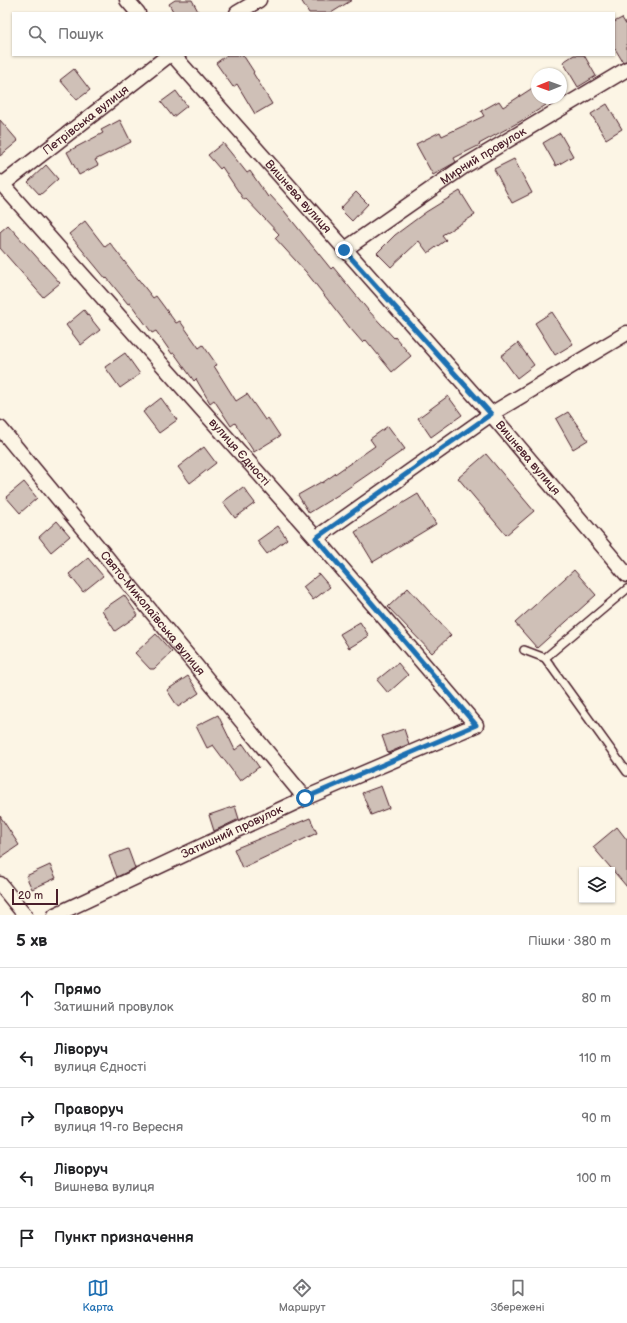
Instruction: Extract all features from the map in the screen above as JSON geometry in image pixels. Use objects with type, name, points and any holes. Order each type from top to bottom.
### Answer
[{"type":"street","points":[[128,0],[137,12]]},
{"type":"street","points":[[239,12],[259,0]]},
{"type":"street","name":"Петрівська вулиця","points":[[1,183],[168,56]]},
{"type":"street","name":"Вишнева вулиця","points":[[174,56],[344,250],[491,414],[627,574]]},
{"type":"street","name":"Мирний провулок","points":[[344,250],[463,167],[627,69]]},
{"type":"street","name":"вулиця Єдності","points":[[1,183],[316,538],[476,725]]},
{"type":"street","points":[[316,538],[491,414],[627,333]]},
{"type":"street","name":"Свято-Миколаївська вулиця","points":[[0,428],[305,798]]},
{"type":"street","name":"Затишний провулок","points":[[55,915],[305,798],[476,725]]},
{"type":"street","points":[[0,884],[25,915]]},
{"type":"lane","points":[[545,658],[627,589]]},
{"type":"lane","points":[[524,650],[545,658],[627,772]]},
{"type":"building","points":[[175,0],[192,0],[198,12],[173,12],[169,4]]},
{"type":"building","points":[[301,0],[352,0],[333,12],[308,12]]},
{"type":"building","points":[[622,18],[627,26],[627,61],[623,62],[615,49],[615,22]]},
{"type":"building","points":[[226,56],[244,56],[272,104],[255,114],[237,84],[233,87],[216,63]]},
{"type":"building","points":[[572,56],[585,56],[596,76],[578,87],[563,62]]},
{"type":"building","points":[[74,69],[90,90],[77,100],[60,80]]},
{"type":"building","points":[[531,89],[531,104],[546,105],[521,121],[479,144],[480,145],[454,158],[456,162],[433,175],[416,144],[440,132],[442,136],[484,116],[481,111],[499,101],[503,107]]},
{"type":"building","points":[[176,91],[187,106],[173,117],[161,102]]},
{"type":"building","points":[[607,104],[622,129],[606,139],[591,114]]},
{"type":"building","points":[[0,120],[18,141],[0,156]]},
{"type":"building","points":[[120,120],[131,142],[95,160],[98,165],[79,175],[67,152],[103,133],[101,130]]},
{"type":"building","points":[[560,133],[573,156],[556,166],[543,143]]},
{"type":"building","points":[[223,143],[247,173],[250,171],[268,197],[270,195],[281,207],[331,269],[333,267],[368,310],[394,338],[395,337],[411,356],[392,372],[366,340],[363,343],[350,328],[306,272],[275,238],[279,234],[246,199],[244,200],[222,167],[220,169],[208,155]]},
{"type":"building","points":[[514,159],[532,193],[512,203],[494,169]]},
{"type":"building","points":[[46,165],[58,179],[40,195],[28,182]]},
{"type":"building","points":[[460,191],[475,215],[442,235],[446,240],[428,253],[419,241],[391,267],[377,253],[395,235],[426,212]]},
{"type":"building","points":[[356,192],[368,204],[352,221],[340,209]]},
{"type":"building","points":[[85,221],[105,247],[110,243],[153,298],[156,296],[176,323],[180,321],[199,348],[203,345],[217,365],[214,366],[236,401],[247,394],[265,420],[268,418],[280,436],[254,452],[235,423],[231,426],[214,400],[210,403],[196,379],[194,381],[156,331],[152,333],[130,303],[128,304],[69,234]]},
{"type":"building","points":[[8,225],[60,283],[43,297],[0,248],[0,232]]},
{"type":"building","points":[[84,310],[100,330],[81,345],[66,325]]},
{"type":"building","points":[[552,312],[573,344],[555,355],[535,323]]},
{"type":"building","points":[[518,343],[534,365],[517,378],[501,356]]},
{"type":"building","points":[[125,353],[140,374],[120,388],[105,367]]},
{"type":"building","points":[[448,396],[462,415],[431,437],[418,418]]},
{"type":"building","points":[[161,398],[177,420],[159,433],[143,412]]},
{"type":"building","points":[[568,412],[588,440],[573,449],[556,419]]},
{"type":"building","points":[[388,426],[405,449],[309,513],[298,495],[321,482],[322,483],[375,446],[370,439]]},
{"type":"building","points":[[204,447],[216,463],[190,483],[178,467]]},
{"type":"building","points":[[486,454],[534,511],[506,535],[458,478]]},
{"type":"building","points":[[24,482],[37,498],[20,513],[6,497]]},
{"type":"building","points":[[243,487],[255,503],[235,518],[223,502]]},
{"type":"building","points":[[418,494],[436,524],[373,562],[355,532]]},
{"type":"building","points":[[57,521],[70,536],[51,552],[39,537]]},
{"type":"building","points":[[278,526],[287,539],[267,554],[257,541]]},
{"type":"building","points":[[88,558],[103,576],[83,592],[69,574]]},
{"type":"building","points":[[574,570],[596,595],[537,648],[515,623]]},
{"type":"building","points":[[319,574],[330,587],[313,600],[303,587]]},
{"type":"building","points":[[408,588],[451,635],[432,653],[388,607]]},
{"type":"building","points":[[124,595],[138,615],[115,631],[102,610]]},
{"type":"building","points":[[360,622],[369,636],[349,648],[340,634]]},
{"type":"building","points":[[156,634],[172,652],[154,669],[150,669],[135,653]]},
{"type":"building","points":[[398,663],[408,675],[388,693],[377,680]]},
{"type":"building","points":[[188,676],[199,693],[178,707],[167,690]]},
{"type":"building","points":[[218,715],[235,750],[243,744],[259,767],[240,781],[213,745],[207,748],[196,726]]},
{"type":"building","points":[[404,729],[409,744],[388,753],[382,736]]},
{"type":"building","points":[[381,786],[389,808],[371,815],[362,793]]},
{"type":"building","points":[[235,806],[239,819],[214,831],[209,815]]},
{"type":"building","points":[[0,816],[19,845],[0,858]]},
{"type":"building","points":[[310,818],[317,833],[242,868],[234,849]]},
{"type":"building","points":[[617,827],[627,840],[627,887],[615,873],[615,867],[610,867],[593,847]]},
{"type":"building","points":[[128,849],[135,868],[117,877],[109,856]]},
{"type":"building","points":[[50,865],[56,878],[32,889],[26,876]]},
{"type":"route","points":[[305,798],[476,725],[316,538],[491,414],[344,250]]}]
